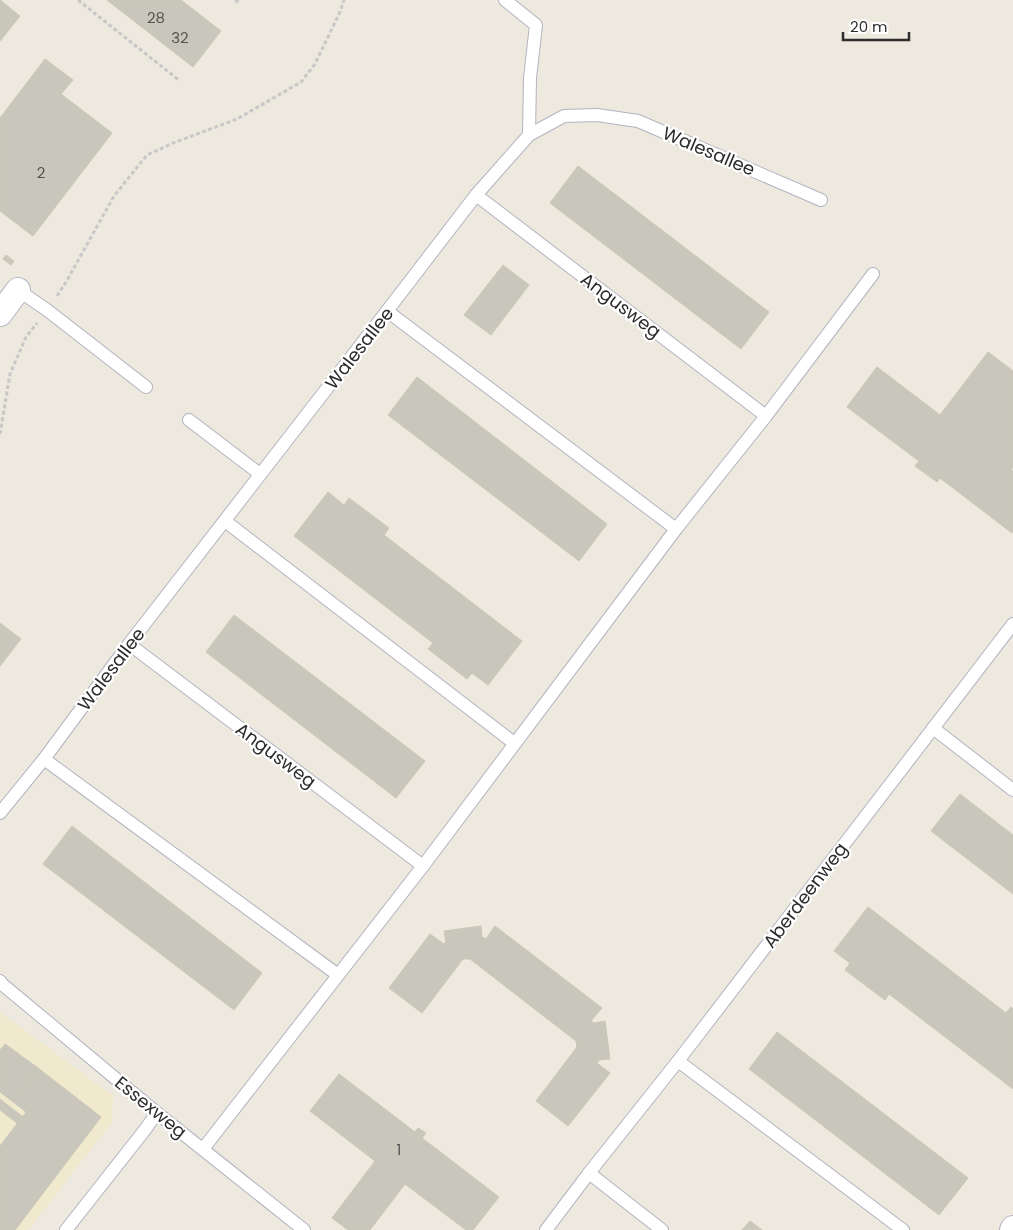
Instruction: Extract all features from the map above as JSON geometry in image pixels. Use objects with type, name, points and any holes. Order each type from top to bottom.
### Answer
[{"type":"street","points":[[0,314],[18,290]]},
{"type":"lane","points":[[505,0],[536,25],[530,78],[529,136]]},
{"type":"lane","name":"Walesallee","points":[[0,813],[44,759],[129,644],[476,195],[529,136],[564,116],[597,115],[638,120],[821,200]]},
{"type":"lane","name":"Angusweg","points":[[476,195],[766,416]]},
{"type":"lane","points":[[203,1149],[423,866],[676,529],[766,416],[873,274]]},
{"type":"lane","points":[[18,290],[47,310],[146,387]]},
{"type":"lane","points":[[387,311],[676,529]]},
{"type":"lane","points":[[189,420],[260,474]]},
{"type":"lane","points":[[225,522],[514,743]]},
{"type":"lane","name":"Aberdeenweg","points":[[546,1230],[1013,624]]},
{"type":"lane","name":"Angusweg","points":[[129,644],[423,866]]},
{"type":"lane","points":[[933,728],[1013,790]]},
{"type":"lane","points":[[44,759],[338,975]]},
{"type":"lane","name":"Essexweg","points":[[0,981],[157,1113],[304,1230]]},
{"type":"lane","points":[[678,1061],[903,1230]]},
{"type":"lane","points":[[66,1230],[157,1113]]},
{"type":"lane","points":[[589,1173],[662,1230]]},
{"type":"path","points":[[78,0],[180,81]]},
{"type":"path","points":[[236,0],[240,3]]},
{"type":"path","points":[[0,434],[10,374],[26,336],[66,282],[114,196],[147,155],[237,119],[301,82],[315,64],[344,0]]},
{"type":"shaded area","points":[[0,1012],[113,1096],[112,1122],[28,1230],[0,1230]]},
{"type":"building","points":[[0,0],[20,16],[0,41]]},
{"type":"building","points":[[107,0],[181,0],[221,31],[193,67]]},
{"type":"building","points":[[45,59],[73,80],[61,94],[112,133],[33,236],[0,211],[0,118]]},
{"type":"building","points":[[578,166],[769,312],[741,349],[550,203]]},
{"type":"building","points":[[6,255],[14,261],[11,265],[3,259]]},
{"type":"building","points":[[503,265],[529,285],[491,335],[464,315]]},
{"type":"building","points":[[988,352],[1013,371],[1012,533],[940,478],[937,482],[915,466],[919,461],[847,407],[877,367],[940,415]]},
{"type":"building","points":[[417,377],[607,524],[579,561],[388,415]]},
{"type":"building","points":[[328,492],[344,505],[349,498],[389,528],[384,535],[522,641],[488,685],[472,673],[467,679],[428,649],[433,643],[294,536]]},
{"type":"building","points":[[234,615],[425,761],[396,798],[206,652]]},
{"type":"building","points":[[0,623],[21,639],[0,666]]},
{"type":"building","points":[[960,794],[1013,835],[1013,894],[931,831]]},
{"type":"building","points":[[72,826],[262,973],[234,1010],[43,864]]},
{"type":"building","points":[[868,907],[1006,1013],[1011,1007],[1013,1009],[1013,1089],[889,994],[885,1000],[845,970],[850,963],[834,951]]},
{"type":"building","points":[[481,926],[482,937],[486,939],[495,926],[602,1008],[591,1021],[594,1023],[605,1021],[610,1059],[599,1060],[597,1063],[610,1073],[568,1126],[536,1101],[577,1047],[576,1041],[470,959],[463,959],[422,1013],[389,988],[430,934],[444,944],[446,942],[444,931]]},
{"type":"building","points":[[777,1032],[968,1178],[939,1215],[749,1069]]},
{"type":"building","points":[[5,1044],[38,1068],[12,1101],[0,1092],[0,1050]]},
{"type":"building","points":[[38,1068],[101,1117],[15,1230],[0,1230],[0,1146],[26,1112],[12,1101]]},
{"type":"building","points":[[339,1074],[415,1132],[418,1128],[426,1133],[422,1138],[499,1197],[473,1230],[466,1230],[405,1184],[370,1230],[348,1230],[332,1218],[375,1161],[310,1111]]},
{"type":"building","points":[[0,1099],[23,1117],[17,1123],[0,1110]]},
{"type":"building","points":[[750,1221],[762,1230],[742,1230]]}]
